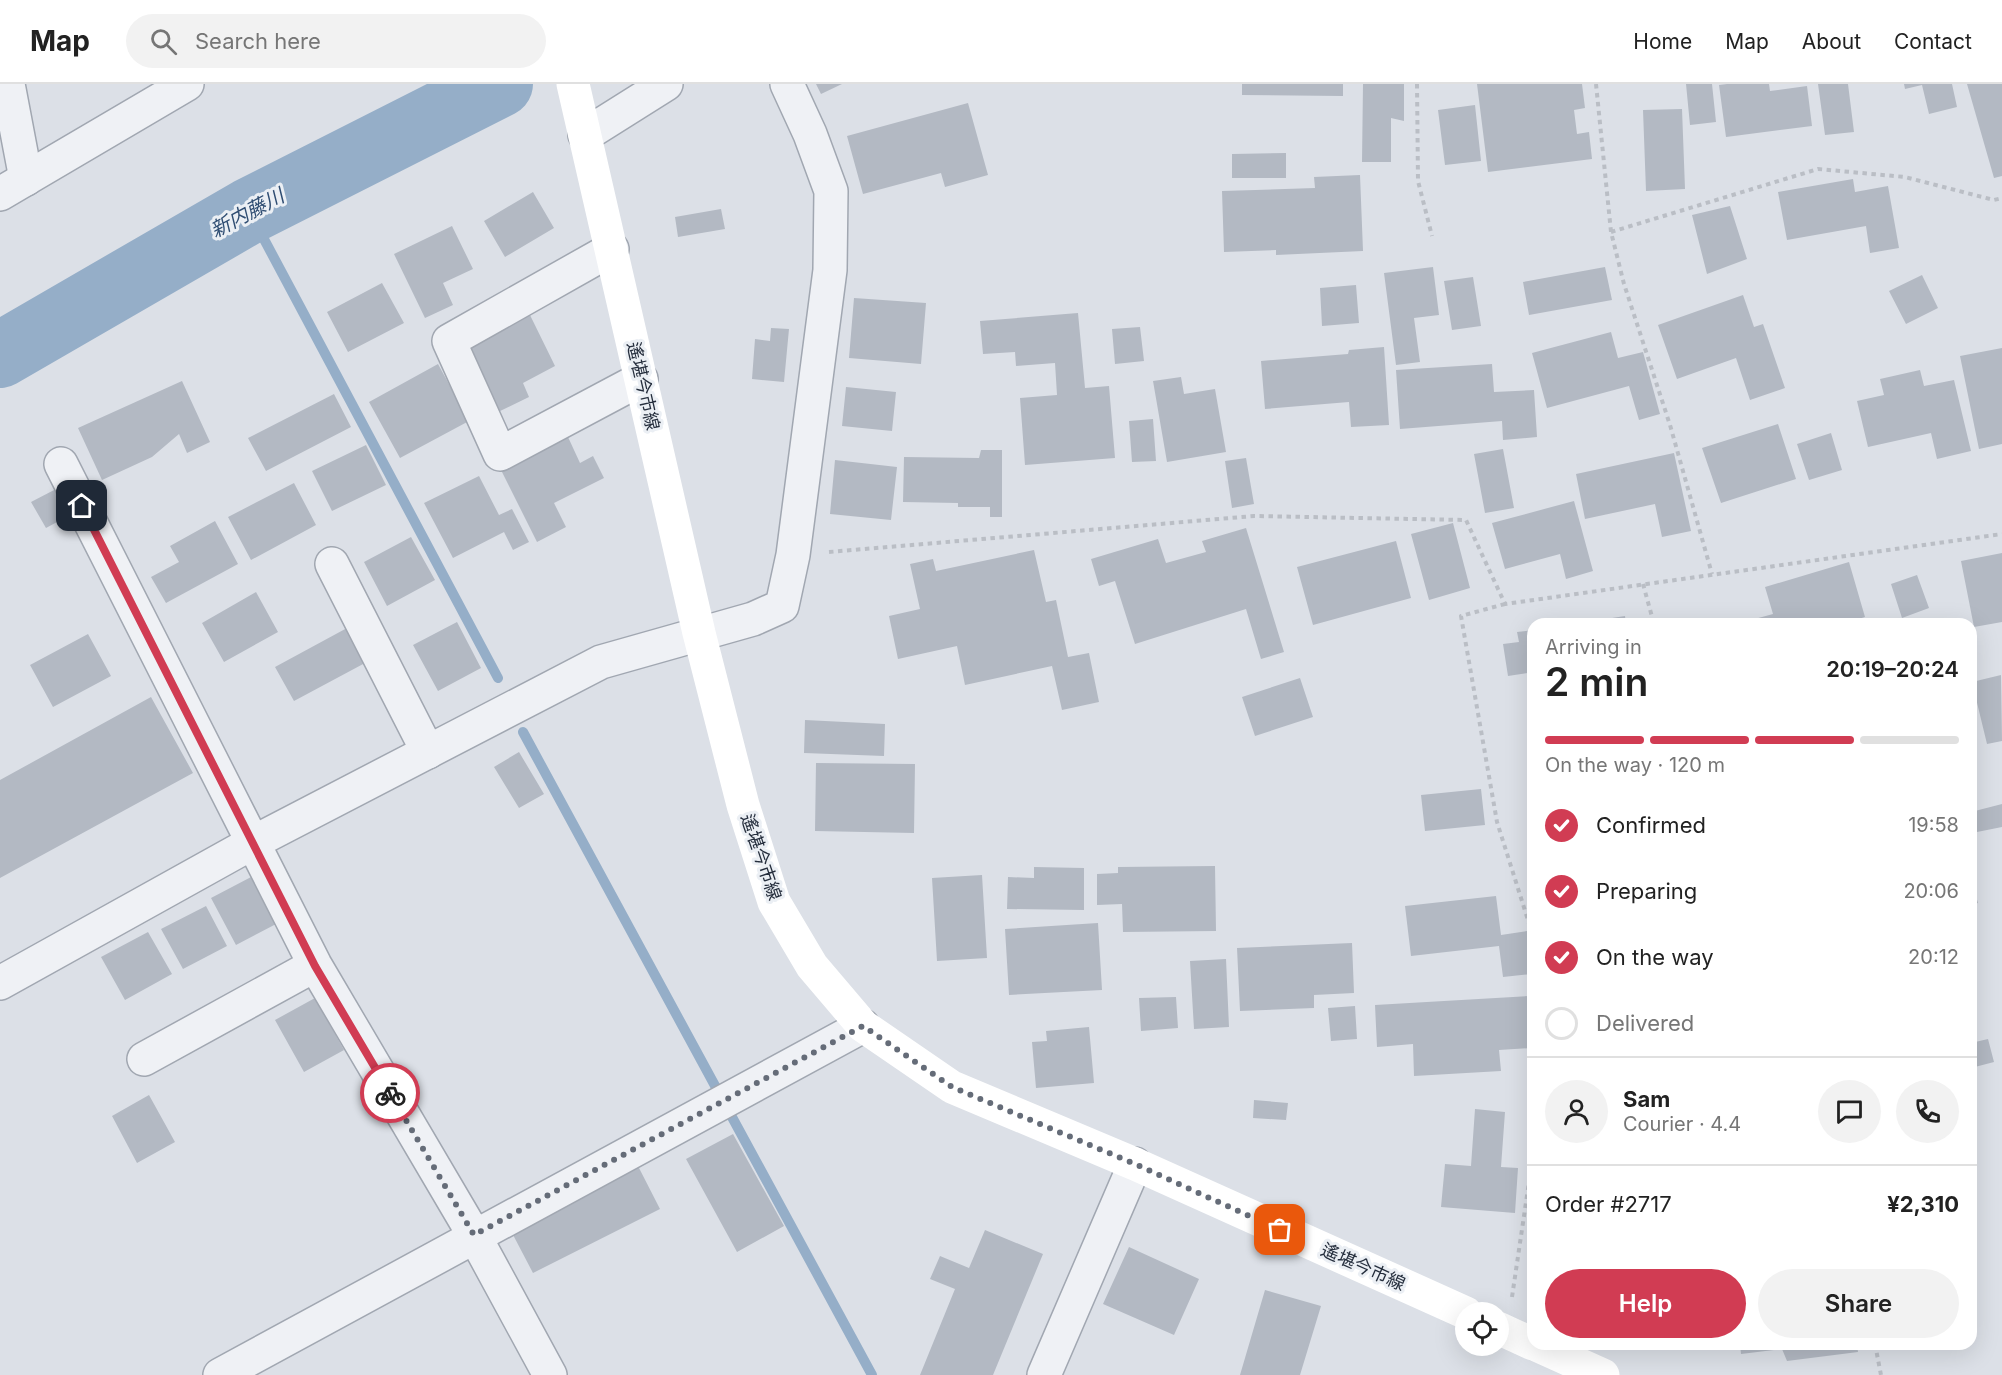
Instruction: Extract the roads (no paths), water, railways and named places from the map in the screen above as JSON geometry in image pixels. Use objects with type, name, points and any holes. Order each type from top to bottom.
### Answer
[{"type":"main road","name":"遙堪今市線","points":[[573,84],[699,633],[743,805],[774,902],[812,966],[863,1026],[952,1087],[1135,1164],[1455,1308]]},
{"type":"main road","points":[[1547,1350],[1603,1375]]},
{"type":"street","points":[[8,84],[13,187]]},
{"type":"street","points":[[13,187],[152,94],[187,84]]},
{"type":"street","points":[[584,127],[666,84]]},
{"type":"street","points":[[0,983],[252,843],[601,662],[699,633],[753,620],[782,606],[793,555],[830,270],[831,191],[810,135],[787,84]]},
{"type":"street","points":[[612,249],[449,341],[500,454],[641,379]]},
{"type":"street","points":[[61,464],[315,966],[474,1235],[550,1375]]},
{"type":"street","points":[[332,564],[428,752]]},
{"type":"street","points":[[144,1059],[315,966]]},
{"type":"street","points":[[220,1375],[474,1235],[863,1026]]},
{"type":"street","points":[[1044,1375],[1135,1164]]},
{"type":"waterway","name":"新内藤川","points":[[0,355],[249,211],[500,84]]},
{"type":"waterway","points":[[249,211],[498,678]]},
{"type":"waterway","points":[[523,732],[872,1375]]}]
